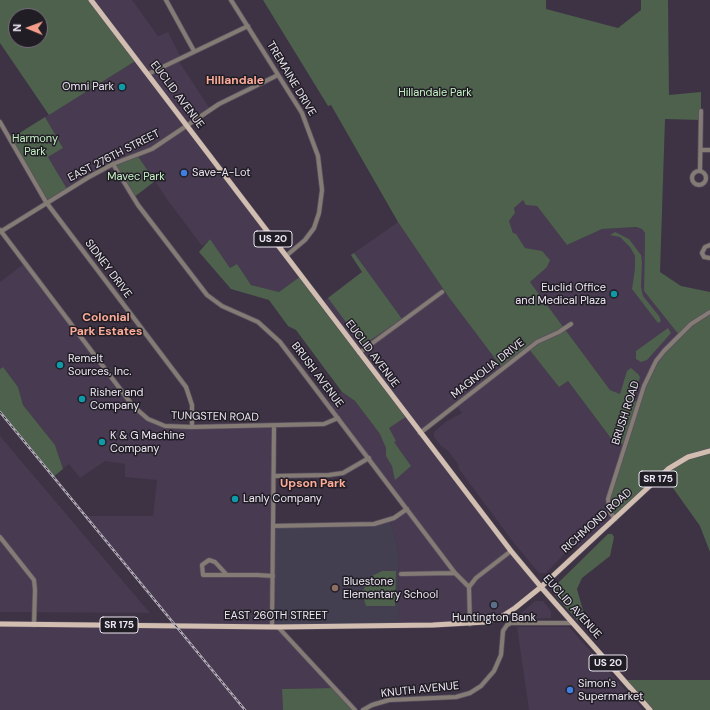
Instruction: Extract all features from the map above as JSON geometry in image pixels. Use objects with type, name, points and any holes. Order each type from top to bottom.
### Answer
[{"type":"main road","name":"EUCLID AVENUE","points":[[91,0],[511,551],[540,587],[650,710]]},
{"type":"main road","name":"RICHMOND ROAD","points":[[540,587],[668,469],[688,457],[710,451]]},
{"type":"main road","name":"EAST 260TH STREET","points":[[0,624],[278,627],[470,624],[486,622],[501,617],[540,587]]},
{"type":"street","points":[[166,0],[194,51]]},
{"type":"street","name":"TREMAINE DRIVE","points":[[231,0],[302,113],[318,156],[322,179],[321,205],[314,228],[305,240],[286,256]]},
{"type":"street","points":[[148,74],[248,26]]},
{"type":"street","name":"EAST 276TH STREET","points":[[0,231],[46,202],[113,164],[152,149],[219,104],[278,75]]},
{"type":"street","points":[[700,171],[701,111]]},
{"type":"street","name":"SIDNEY DRIVE","points":[[0,122],[46,202],[186,387],[192,405],[192,427]]},
{"type":"street","points":[[701,150],[710,150]]},
{"type":"street","name":"BRUSH AVENUE","points":[[113,164],[138,205],[199,286],[216,302],[252,318],[270,331],[369,458],[455,573],[470,587]]},
{"type":"street","name":"TUNGSTEN ROAD","points":[[0,231],[133,406],[148,419],[165,426],[274,426],[272,627]]},
{"type":"street","points":[[710,245],[705,247],[702,253],[704,257],[710,258]]},
{"type":"street","points":[[359,353],[442,292]]},
{"type":"street","name":"BRUSH ROAD","points":[[615,519],[610,512],[608,499],[644,386],[656,361],[664,351],[691,324],[710,312]]},
{"type":"street","name":"MAGNOLIA DRIVE","points":[[420,433],[537,342],[559,332],[571,324]]},
{"type":"street","points":[[274,426],[324,424],[338,418]]},
{"type":"street","points":[[274,476],[343,473],[369,458]]},
{"type":"street","points":[[273,526],[374,524],[394,518],[407,509]]},
{"type":"street","points":[[0,537],[34,580],[34,625]]},
{"type":"street","points":[[470,624],[470,587],[476,578],[511,551]]},
{"type":"street","points":[[227,575],[215,562],[209,560],[202,565],[203,575],[273,576]]},
{"type":"street","points":[[400,574],[455,573]]},
{"type":"street","name":"KNUTH AVENUE","points":[[364,710],[372,705],[389,700],[456,697],[475,690],[489,679],[494,671],[501,654],[503,631],[507,625],[573,623]]},
{"type":"street","points":[[278,627],[355,710]]},
{"type":"shaded area","points":[[91,0],[132,0],[158,36],[168,32],[181,58],[178,60],[210,109],[187,125],[301,276],[279,292],[251,285],[237,264],[230,268],[210,239],[202,246],[169,202],[137,155],[113,164],[67,189],[48,157],[63,148],[45,117],[137,60]]},
{"type":"shaded area","points":[[523,200],[537,206],[567,245],[602,229],[636,227],[642,229],[645,233],[644,291],[679,335],[638,402],[610,390],[530,282],[509,221],[515,213],[514,208]]},
{"type":"shaded area","points":[[398,222],[448,296],[529,348],[560,386],[568,381],[613,441],[625,445],[615,519],[580,549],[574,544],[546,573],[539,573],[514,543],[459,469],[458,464],[448,451],[440,445],[434,437],[434,432],[447,421],[462,413],[457,406],[420,433],[541,587],[515,608],[486,622],[399,626],[398,549],[390,519],[407,509],[327,404],[342,392],[355,401],[380,434],[321,303],[362,272],[351,255]]},
{"type":"shaded area","points":[[25,263],[133,406],[148,419],[165,426],[274,426],[273,526],[278,627],[334,688],[282,689],[283,710],[0,710],[0,624],[175,626],[85,516],[153,516],[157,480],[125,477],[125,464],[105,461],[80,478],[69,464],[63,469],[55,445],[23,405],[18,387],[2,367],[0,369],[0,282]]},
{"type":"shaded area","points":[[0,436],[150,613],[0,612]]},
{"type":"shaded area","name":"Bluestone Elementary School","points":[[390,519],[398,549],[399,626],[272,627],[273,526],[362,525]]},
{"type":"shaded area","points":[[535,601],[543,601],[551,611],[551,618],[522,619],[519,615]]},
{"type":"shaded area","points":[[517,627],[569,627],[643,710],[529,710]]},
{"type":"green space","points":[[0,0],[91,0],[137,60],[49,115],[0,43]]},
{"type":"green space","name":"Hillandale Park","points":[[263,0],[546,0],[546,9],[618,28],[641,10],[641,0],[668,0],[669,95],[701,92],[701,120],[665,119],[660,272],[681,286],[710,292],[710,552],[700,526],[663,474],[615,519],[608,504],[625,445],[613,441],[568,381],[559,387],[529,349],[503,369],[448,296],[398,222],[331,105],[328,106]],"holes":[[[523,200],[526,205],[537,206],[567,245],[602,229],[636,227],[642,229],[645,233],[644,291],[679,335],[656,361],[638,402],[633,400],[640,377],[638,374],[631,368],[627,371],[620,394],[610,390],[530,282],[547,267],[550,260],[542,251],[525,248],[516,234],[513,233],[509,221],[515,213],[514,208]]]},
{"type":"green space","name":"Harmony Park","points":[[45,117],[63,148],[48,157],[67,189],[46,202],[10,139]]},
{"type":"green space","name":"Mavec Park","points":[[137,155],[155,181],[133,198],[113,164]]},
{"type":"green space","points":[[615,232],[629,239],[641,255],[641,287],[643,296],[659,316],[661,321],[658,323],[632,289],[635,256],[630,247],[620,237],[610,235]]},
{"type":"green space","points":[[210,239],[230,268],[237,264],[251,285],[279,292],[301,276],[407,416],[389,428],[396,441],[394,442],[411,466],[395,480],[392,466],[386,456],[386,448],[380,434],[355,401],[342,392],[296,330],[288,326],[269,300],[231,289],[199,252]]},
{"type":"green space","points":[[354,253],[402,319],[363,345],[328,298],[362,272],[351,255]]},
{"type":"green space","points":[[668,328],[671,333],[647,360],[641,362],[636,359],[636,351]]},
{"type":"green space","points":[[3,367],[18,387],[23,405],[55,445],[63,469],[53,477],[0,412],[0,369]]},
{"type":"green space","points":[[608,534],[612,534],[614,537],[610,556],[582,578],[577,589],[584,614],[581,620],[578,621],[555,595],[557,584]]},
{"type":"green space","points":[[382,571],[396,571],[395,606],[366,606],[362,593],[370,577]]},
{"type":"green space","points":[[623,680],[710,680],[710,710],[650,710]]},
{"type":"green space","points":[[334,688],[355,710],[283,710],[282,689]]},
{"type":"railway","points":[[0,412],[245,710]]},
{"type":"place","name":"Omni Park","points":[[122,87]]},
{"type":"place","name":"Save-A-Lot","points":[[184,173]]},
{"type":"place","name":"Euclid Office and Medical Plaza","points":[[614,294]]},
{"type":"place","name":"Remelt Sources, Inc.","points":[[60,365]]},
{"type":"place","name":"Risher and Company","points":[[82,399]]},
{"type":"place","name":"K & G Machine Company","points":[[102,442]]},
{"type":"place","name":"Lanly Company","points":[[235,499]]},
{"type":"place","name":"Bluestone Elementary School","points":[[335,588]]},
{"type":"place","name":"Huntington Bank","points":[[494,605]]},
{"type":"place","name":"Simon's Supermarket","points":[[570,690]]},
{"type":"district","name":"Hillandale","points":[[235,81]]},
{"type":"district","name":"Colonial Park Estates","points":[[106,325]]},
{"type":"district","name":"Upson Park","points":[[313,484]]}]
